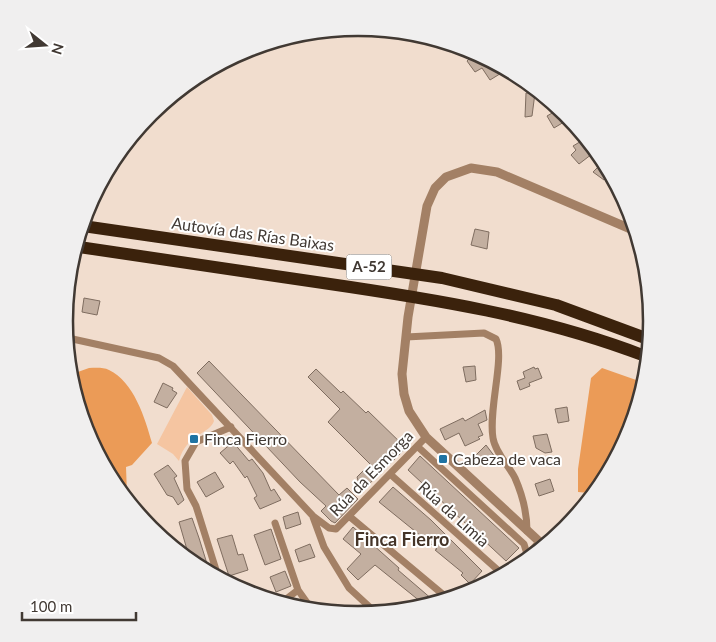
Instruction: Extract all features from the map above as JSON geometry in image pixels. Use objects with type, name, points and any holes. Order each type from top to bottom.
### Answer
[{"type":"highway","name":"Autovía das Rías Baixas","points":[[89,227],[442,278],[556,305],[642,337]]},
{"type":"highway","name":"A-52","points":[[83,248],[427,298],[543,322],[640,355]]},
{"type":"street","points":[[539,541],[426,437],[409,412],[404,394],[402,374],[408,318],[427,206],[435,188],[446,177],[471,168],[498,172],[627,228]]},
{"type":"street","points":[[406,337],[484,333],[496,339],[500,352],[493,393],[491,420],[493,440],[516,479],[527,516],[527,530]]},
{"type":"street","points":[[74,339],[159,358],[173,366],[313,516],[324,547],[348,588],[368,605]]},
{"type":"street","points":[[215,568],[196,506],[187,489],[185,461],[196,442],[231,428]]},
{"type":"street","name":"Rúa da Esmorga","points":[[313,516],[329,528],[336,529],[426,437]]},
{"type":"street","points":[[417,446],[524,544],[526,551]]},
{"type":"street","points":[[442,469],[450,460]]},
{"type":"street","name":"Rúa da Limia","points":[[390,474],[497,569]]},
{"type":"street","points":[[349,516],[442,593]]},
{"type":"street","points":[[275,523],[298,590],[306,601]]},
{"type":"street","points":[[289,597],[298,590]]},
{"type":"shaded area","points":[[89,368],[109,370],[125,383],[142,412],[152,443],[132,465],[126,467],[127,487],[111,463],[95,430],[88,413],[78,372]]},
{"type":"shaded area","points":[[602,368],[636,380],[628,413],[621,430],[605,463],[585,493],[578,492],[578,469],[591,378]]},
{"type":"shaded area","points":[[187,387],[212,415],[214,421],[208,429],[187,445],[179,461],[173,454],[157,444]]},
{"type":"building","points":[[469,59],[500,74],[490,80],[482,68],[475,72],[467,61]]},
{"type":"building","points":[[526,93],[528,93],[534,98],[532,116],[525,117]]},
{"type":"building","points":[[552,113],[562,123],[554,128],[547,116]]},
{"type":"building","points":[[579,142],[590,156],[579,164],[571,155],[576,150],[573,146]]},
{"type":"building","points":[[598,167],[605,179],[604,180],[593,172]]},
{"type":"building","points":[[475,229],[489,232],[487,249],[471,245]]},
{"type":"building","points":[[84,298],[100,301],[97,315],[82,312]]},
{"type":"building","points":[[209,361],[339,495],[347,488],[358,499],[335,523],[321,511],[326,506],[300,482],[197,373]]},
{"type":"building","points":[[475,366],[476,380],[466,382],[463,367]]},
{"type":"building","points":[[534,367],[535,369],[538,368],[542,378],[529,383],[530,386],[520,390],[517,381],[525,378],[523,372]]},
{"type":"building","points":[[316,369],[341,393],[343,391],[366,413],[368,411],[406,448],[366,487],[359,484],[357,477],[370,464],[328,422],[340,409],[308,377]]},
{"type":"building","points":[[163,383],[173,388],[172,390],[177,393],[167,408],[154,402]]},
{"type":"building","points":[[567,407],[569,421],[558,423],[555,409]]},
{"type":"building","points":[[485,410],[487,420],[478,424],[483,435],[478,437],[480,439],[465,446],[459,433],[445,440],[440,429],[463,418],[465,421]]},
{"type":"building","points":[[547,434],[552,452],[545,453],[536,448],[533,436]]},
{"type":"building","points":[[233,442],[249,461],[252,459],[263,473],[271,491],[274,489],[281,500],[260,509],[254,498],[257,496],[247,476],[245,478],[233,461],[230,464],[220,453]]},
{"type":"building","points":[[486,445],[495,457],[487,466],[475,456]]},
{"type":"building","points":[[420,456],[519,548],[506,561],[408,470]]},
{"type":"building","points":[[168,465],[177,476],[174,478],[184,500],[178,505],[173,497],[167,495],[154,474]]},
{"type":"building","points":[[215,472],[224,487],[206,497],[197,482]]},
{"type":"building","points":[[550,479],[554,491],[539,496],[535,484]]},
{"type":"building","points":[[393,487],[431,520],[482,571],[469,583],[461,575],[463,573],[435,550],[437,549],[379,502]]},
{"type":"building","points":[[298,512],[301,524],[286,529],[283,517]]},
{"type":"building","points":[[192,518],[206,562],[187,548],[179,522]]},
{"type":"building","points":[[353,527],[429,597],[418,599],[375,565],[358,580],[347,569],[361,554],[343,539]]},
{"type":"building","points":[[271,529],[281,559],[265,565],[254,535]]},
{"type":"building","points":[[232,535],[238,555],[243,554],[248,570],[231,575],[228,574],[217,539]]},
{"type":"building","points":[[310,544],[315,557],[299,562],[295,550]]},
{"type":"building","points":[[285,571],[291,586],[276,592],[270,577]]},
{"type":"place","name":"Finca Fierro","points":[[194,439]]},
{"type":"place","name":"Cabeza de vaca","points":[[443,459]]},
{"type":"district","name":"Finca Fierro","points":[[402,540]]}]
